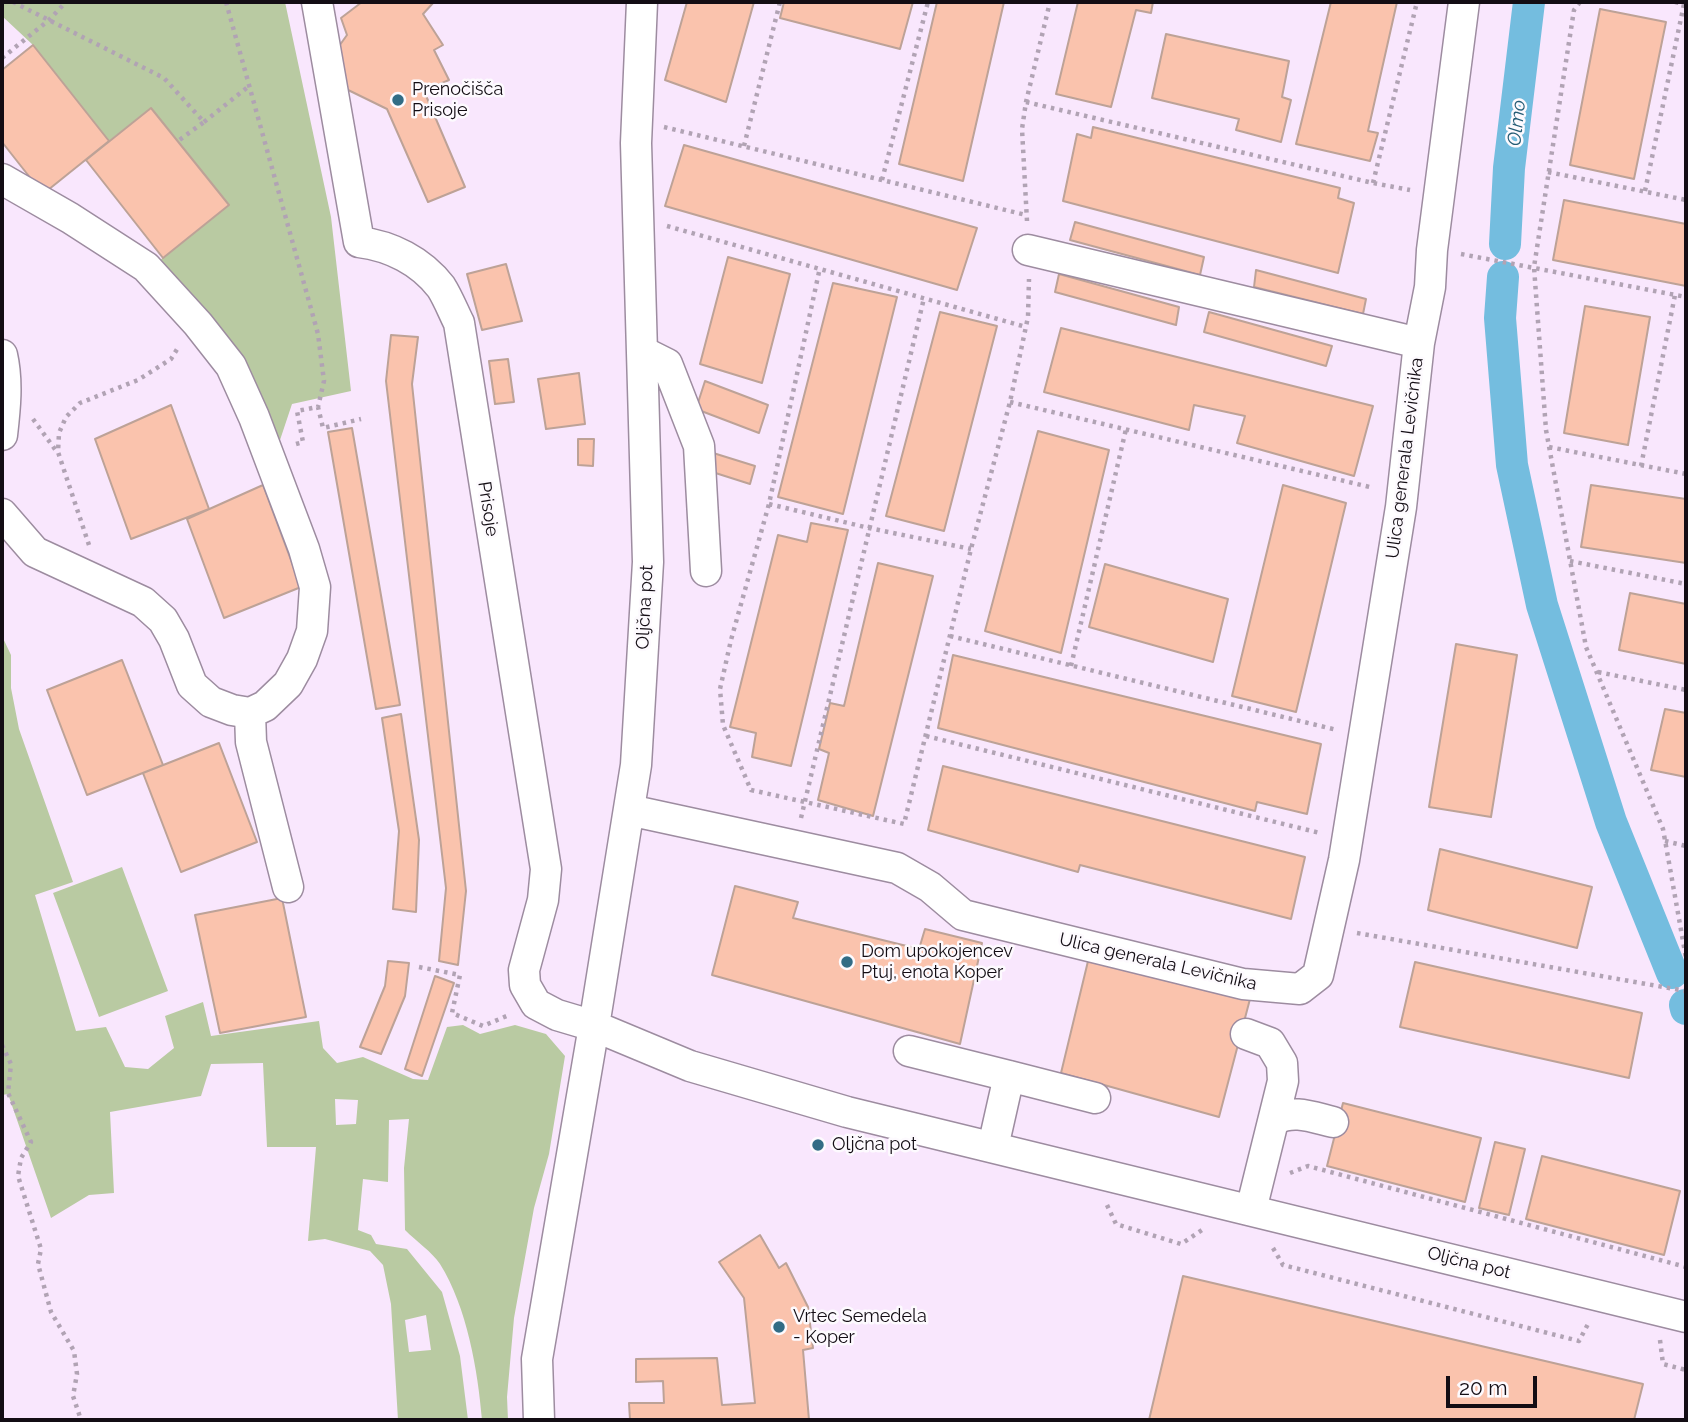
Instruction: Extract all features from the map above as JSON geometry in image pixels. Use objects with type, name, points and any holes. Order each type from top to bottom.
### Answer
[{"type":"street","name":"Prisoje","points":[[317,2],[359,242],[390,248],[418,265],[441,288],[459,323],[546,869],[543,900],[524,970],[525,985],[536,1004]]},
{"type":"street","name":"Oljčna pot","points":[[539,1420],[537,1359],[636,765],[648,562],[636,120],[642,2]]},
{"type":"street","name":"Ulica generala Levičnika","points":[[629,810],[897,868],[930,887],[963,915],[1243,984],[1300,989],[1318,975],[1348,840],[1402,494],[1464,2]]},
{"type":"street","points":[[2,179],[70,218],[146,267],[231,366],[304,549],[314,587],[313,631],[302,659],[288,684],[265,706],[250,713],[211,702],[192,685],[174,639],[163,620],[143,602],[35,552],[2,514]]},
{"type":"street","name":"Ulica generala Levičnika","points":[[1028,250],[1419,343]]},
{"type":"street","points":[[643,352],[667,364],[699,446],[706,571]]},
{"type":"street","points":[[2,355],[5,409],[2,435]]},
{"type":"street","points":[[250,713],[251,742],[288,887]]},
{"type":"street","points":[[536,1004],[557,1015],[594,1026]]},
{"type":"street","name":"Oljčna pot","points":[[594,1026],[690,1066],[761,1088],[993,1147],[1254,1198],[1686,1317]]},
{"type":"street","points":[[1246,1034],[1270,1042],[1282,1063],[1283,1082],[1254,1198]]},
{"type":"street","points":[[909,1051],[1095,1098]]},
{"type":"street","points":[[993,1147],[1009,1076]]},
{"type":"street","points":[[1274,1120],[1284,1114],[1300,1114],[1333,1122]]},
{"type":"path","points":[[13,2],[164,78],[204,121]]},
{"type":"path","points":[[2,58],[49,20],[66,2]]},
{"type":"path","points":[[226,2],[318,334],[324,382],[318,407],[323,428],[360,419]]},
{"type":"path","points":[[744,146],[780,2]]},
{"type":"path","points":[[882,180],[928,2]]},
{"type":"path","points":[[819,272],[769,504],[720,689],[723,725],[751,790],[904,824],[1010,402],[1026,327],[1029,296],[1022,129],[1050,2]]},
{"type":"path","points":[[1373,183],[1417,2]]},
{"type":"path","points":[[1580,2],[1574,10],[1534,267],[1549,447],[1586,647],[1662,828],[1686,958]]},
{"type":"path","points":[[1645,191],[1685,4],[1675,2]]},
{"type":"path","points":[[178,141],[249,86]]},
{"type":"path","points":[[1026,102],[1373,183],[1440,195]]},
{"type":"path","points":[[636,120],[1027,215]]},
{"type":"path","points":[[1549,172],[1686,200]]},
{"type":"path","points":[[638,218],[1026,327]]},
{"type":"path","points":[[1432,250],[1686,297]]},
{"type":"path","points":[[1642,466],[1675,295]]},
{"type":"path","points":[[795,846],[924,298]]},
{"type":"path","points":[[58,452],[58,433],[66,417],[80,403],[138,380],[171,359],[178,350],[180,339],[179,303]]},
{"type":"path","points":[[1010,402],[1402,494]]},
{"type":"path","points":[[266,451],[303,442],[297,411],[318,407]]},
{"type":"path","points":[[27,410],[58,452],[102,582]]},
{"type":"path","points":[[1071,666],[1126,429]]},
{"type":"path","points":[[1549,447],[1686,474]]},
{"type":"path","points":[[769,504],[971,549]]},
{"type":"path","points":[[1570,561],[1686,584]]},
{"type":"path","points":[[950,636],[1364,737]]},
{"type":"path","points":[[1597,672],[1686,690]]},
{"type":"path","points":[[926,736],[1348,840]]},
{"type":"path","points":[[1665,841],[1686,846]]},
{"type":"path","points":[[1329,928],[1686,991]]},
{"type":"path","points":[[419,967],[460,975],[452,1013],[483,1026],[536,1004]]},
{"type":"path","points":[[2,1045],[11,1064],[8,1093],[31,1142],[20,1158],[18,1176],[41,1249],[38,1264],[51,1311],[74,1351],[77,1374],[73,1396],[82,1420]]},
{"type":"path","points":[[1254,1198],[1308,1166],[1686,1267]]},
{"type":"green space","points":[[2,2],[285,2],[331,217],[351,391],[292,404],[278,446],[149,269],[228,205],[151,108],[109,141],[33,45],[2,16]]},
{"type":"green space","points":[[2,636],[11,655],[11,688],[19,729],[73,882],[35,895],[76,1031],[106,1027],[125,1067],[148,1069],[174,1048],[165,1016],[203,1002],[211,1036],[319,1021],[323,1048],[337,1063],[363,1057],[413,1079],[428,1080],[447,1027],[463,1025],[480,1034],[515,1025],[546,1034],[565,1056],[549,1154],[534,1208],[514,1318],[507,1397],[508,1420],[482,1420],[470,1340],[457,1300],[440,1264],[405,1230],[404,1168],[409,1119],[389,1120],[388,1182],[363,1179],[358,1230],[371,1235],[376,1244],[407,1249],[442,1292],[460,1356],[468,1420],[398,1420],[391,1304],[383,1265],[370,1251],[325,1239],[308,1241],[316,1147],[267,1147],[263,1063],[211,1064],[201,1096],[110,1112],[114,1193],[89,1195],[51,1218],[8,1094],[2,1095]],"holes":[[[335,1099],[358,1100],[356,1124],[336,1125]],[[426,1315],[431,1350],[409,1352],[405,1320]]]},
{"type":"green space","points":[[122,867],[168,991],[99,1017],[53,893]]},
{"type":"building","name":"Prenočišča Prisoje","points":[[362,2],[434,2],[423,14],[443,45],[434,50],[449,80],[424,91],[465,187],[428,202],[387,109],[342,87],[337,49],[347,35],[341,18]]},
{"type":"building","points":[[687,2],[754,2],[726,102],[665,80]]},
{"type":"building","points":[[784,2],[913,2],[900,49],[780,18]]},
{"type":"building","points":[[937,2],[1004,2],[963,181],[899,164]]},
{"type":"building","points":[[1078,2],[1153,2],[1151,13],[1136,10],[1111,107],[1056,94]]},
{"type":"building","points":[[1331,2],[1397,2],[1368,131],[1378,133],[1370,161],[1296,144]]},
{"type":"building","points":[[1600,9],[1666,22],[1634,179],[1570,165]]},
{"type":"building","points":[[1166,34],[1289,61],[1282,97],[1291,100],[1281,142],[1236,130],[1239,119],[1152,98]]},
{"type":"building","points":[[33,45],[109,141],[43,194],[2,142],[2,70]]},
{"type":"building","points":[[151,108],[229,205],[163,258],[86,160]]},
{"type":"building","points":[[1093,127],[1340,188],[1338,198],[1354,203],[1338,273],[1063,201],[1077,134],[1091,138]]},
{"type":"building","points":[[684,145],[977,228],[957,290],[665,206]]},
{"type":"building","points":[[1564,200],[1686,224],[1686,286],[1553,260]]},
{"type":"building","points":[[1075,222],[1204,257],[1200,275],[1070,240]]},
{"type":"building","points":[[728,257],[790,274],[762,383],[700,364]]},
{"type":"building","points":[[506,264],[522,321],[482,330],[467,274]]},
{"type":"building","points":[[1256,270],[1366,299],[1363,314],[1254,287]]},
{"type":"building","points":[[1059,274],[1179,307],[1176,325],[1055,292]]},
{"type":"building","points":[[833,283],[897,297],[843,514],[778,497]]},
{"type":"building","points":[[1585,306],[1650,317],[1628,445],[1564,433]]},
{"type":"building","points":[[940,312],[997,326],[944,531],[886,516]]},
{"type":"building","points":[[1209,312],[1332,346],[1326,366],[1204,332]]},
{"type":"building","points":[[1061,328],[1373,406],[1354,476],[1237,443],[1245,416],[1194,405],[1189,430],[1044,392]]},
{"type":"building","points":[[391,335],[418,337],[412,384],[466,891],[458,965],[439,961],[446,888],[386,381]]},
{"type":"building","points":[[508,359],[514,402],[495,404],[489,361]]},
{"type":"building","points":[[579,373],[585,424],[546,429],[538,379]]},
{"type":"building","points":[[705,381],[768,405],[759,433],[696,409]]},
{"type":"building","points":[[171,405],[209,509],[131,539],[95,439]]},
{"type":"building","points":[[352,428],[400,705],[376,709],[328,432]]},
{"type":"building","points":[[1038,431],[1109,450],[1061,653],[985,631]]},
{"type":"building","points":[[578,439],[594,439],[593,466],[578,465]]},
{"type":"building","points":[[710,452],[755,466],[750,484],[706,470]]},
{"type":"building","points":[[263,485],[301,587],[224,618],[187,519]]},
{"type":"building","points":[[1283,485],[1346,503],[1296,712],[1232,696]]},
{"type":"building","points":[[1591,485],[1686,499],[1686,563],[1581,547]]},
{"type":"building","points":[[811,523],[848,530],[791,766],[752,757],[756,733],[730,727],[778,535],[807,542]]},
{"type":"building","points":[[878,563],[933,576],[873,816],[818,800],[829,753],[819,749],[830,703],[844,706]]},
{"type":"building","points":[[1105,564],[1228,599],[1213,662],[1089,627]]},
{"type":"building","points":[[1630,593],[1686,604],[1686,664],[1619,650]]},
{"type":"building","points":[[1456,644],[1517,655],[1491,817],[1429,807]]},
{"type":"building","points":[[953,655],[1321,744],[1307,814],[1257,802],[1255,811],[938,728]]},
{"type":"building","points":[[122,660],[163,765],[87,795],[47,690]]},
{"type":"building","points":[[1665,709],[1686,713],[1686,777],[1651,770]]},
{"type":"building","points":[[401,714],[419,840],[416,912],[393,909],[399,831],[382,718]]},
{"type":"building","points":[[219,743],[257,842],[181,872],[143,773]]},
{"type":"building","points":[[943,766],[1305,857],[1291,919],[1080,865],[1078,872],[928,830]]},
{"type":"building","points":[[1440,849],[1592,887],[1577,948],[1428,910]]},
{"type":"building","name":"Dom upokojencev Ptuj, enota Koper","points":[[735,886],[798,902],[793,918],[919,949],[925,929],[982,943],[960,1044],[712,975]]},
{"type":"building","points":[[282,898],[306,1017],[220,1033],[195,915]]},
{"type":"building","points":[[1089,957],[1250,999],[1219,1117],[1061,1073]]},
{"type":"building","points":[[388,961],[409,963],[405,996],[381,1054],[360,1047],[385,986]]},
{"type":"building","points":[[1415,962],[1642,1013],[1629,1078],[1400,1027]]},
{"type":"building","points":[[435,976],[454,983],[422,1076],[405,1069]]},
{"type":"building","points":[[1343,1103],[1481,1138],[1465,1202],[1327,1166]]},
{"type":"building","points":[[1495,1142],[1525,1149],[1509,1215],[1479,1208]]},
{"type":"building","points":[[1542,1156],[1680,1191],[1664,1255],[1526,1219]]},
{"type":"building","name":"Vrtec Semedela - Koper","points":[[760,1235],[779,1268],[786,1263],[808,1307],[813,1348],[803,1350],[809,1420],[630,1420],[629,1403],[664,1403],[663,1381],[636,1382],[636,1359],[717,1358],[722,1405],[755,1403],[744,1298],[719,1262]]},
{"type":"building","points":[[1183,1276],[1643,1384],[1634,1420],[1149,1420]]},
{"type":"waterway","name":"Olmo","points":[[1505,244],[1509,168],[1529,2]]},
{"type":"waterway","points":[[1503,277],[1500,318],[1512,465],[1542,605],[1611,822],[1672,973]]},
{"type":"waterway","points":[[1685,1005],[1686,1009]]},
{"type":"place","name":"Prenočišča Prisoje","points":[[398,100]]},
{"type":"place","name":"Dom upokojencev Ptuj, enota Koper","points":[[847,962]]},
{"type":"place","name":"Oljčna pot","points":[[818,1145]]},
{"type":"place","name":"Vrtec Semedela - Koper","points":[[779,1327]]}]
